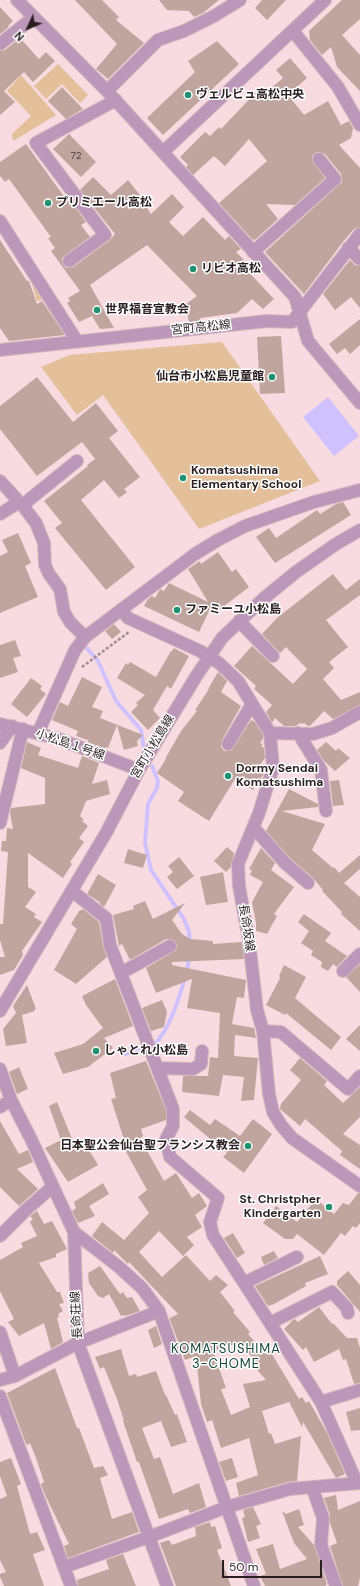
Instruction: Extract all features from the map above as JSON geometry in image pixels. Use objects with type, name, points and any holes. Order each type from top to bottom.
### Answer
[{"type":"street","points":[[17,0],[116,100],[295,297],[308,341],[360,403]]},
{"type":"street","points":[[107,91],[158,40],[184,31],[214,16],[240,0]]},
{"type":"street","points":[[163,152],[325,0]]},
{"type":"street","points":[[0,44],[34,17]]},
{"type":"street","points":[[292,31],[338,87],[360,125]]},
{"type":"street","points":[[69,261],[105,235],[36,143],[116,100]]},
{"type":"street","points":[[254,252],[335,179],[318,159]]},
{"type":"street","points":[[0,220],[77,341]]},
{"type":"street","name":"宮町高松線","points":[[0,350],[267,321],[292,322],[360,234]]},
{"type":"street","points":[[348,248],[360,258]]},
{"type":"street","points":[[0,514],[30,499],[77,461]]},
{"type":"street","points":[[0,481],[21,504],[36,524],[44,544],[45,565],[49,574],[60,589],[64,612],[70,622],[85,637]]},
{"type":"street","points":[[38,733],[75,650],[85,637],[195,554],[218,540],[245,526],[314,502],[360,490]]},
{"type":"street","name":"宮町小松島線","points":[[0,1011],[106,833],[139,770],[209,656],[222,638],[263,599],[316,557],[360,530]]},
{"type":"street","name":"長命坂線","points":[[122,610],[128,618],[209,656],[220,663],[238,680],[270,733],[273,768],[254,828],[238,864],[239,886],[249,941],[257,1010],[263,1031],[269,1094],[273,1112],[281,1126],[292,1138],[360,1186]]},
{"type":"street","points":[[239,621],[273,656]]},
{"type":"street","points":[[228,744],[252,704]]},
{"type":"street","points":[[270,733],[313,734],[332,728],[360,712]]},
{"type":"street","name":"小松島１号線","points":[[0,724],[60,739],[139,770]]},
{"type":"street","points":[[0,743],[18,728]]},
{"type":"street","points":[[0,823],[18,728]]},
{"type":"street","points":[[298,733],[321,770],[326,811]]},
{"type":"street","points":[[254,828],[285,863],[308,883]]},
{"type":"street","points":[[64,1567],[149,1537],[227,1507],[290,1489],[358,1483],[321,1402],[213,1235],[210,1222],[218,1198],[170,1157],[166,1139],[173,1126],[173,1109],[110,944],[106,918],[72,891]]},
{"type":"street","points":[[121,974],[170,946]]},
{"type":"street","points":[[342,971],[360,954]]},
{"type":"street","points":[[263,1031],[281,1032],[348,1089],[360,1076]]},
{"type":"street","points":[[158,1068],[193,1069],[201,1064],[202,1051]]},
{"type":"street","name":"長命荘線","points":[[0,1069],[11,1100],[31,1139],[74,1232],[78,1343],[167,1586]]},
{"type":"street","points":[[0,1107],[11,1100]]},
{"type":"street","points":[[0,1236],[52,1187]]},
{"type":"street","points":[[74,1232],[119,1267],[142,1288],[159,1311],[254,1586]]},
{"type":"street","points":[[244,1283],[297,1257]]},
{"type":"street","points":[[270,1323],[332,1292],[347,1308],[348,1313]]},
{"type":"street","points":[[0,1380],[15,1376],[78,1343],[159,1311]]},
{"type":"street","points":[[0,1332],[15,1376]]},
{"type":"street","points":[[321,1402],[360,1390]]},
{"type":"street","points":[[0,1396],[71,1586]]},
{"type":"street","points":[[312,1487],[323,1518],[321,1545],[336,1586]]},
{"type":"path","points":[[92,659],[127,634],[145,626]]},
{"type":"shaded area","points":[[58,64],[88,95],[80,103],[62,84],[46,99],[34,86]]},
{"type":"shaded area","points":[[21,75],[56,115],[13,141],[12,134],[31,116],[7,91]]},
{"type":"shaded area","points":[[31,281],[42,300],[37,301]]},
{"type":"shaded area","points":[[222,342],[320,481],[199,529],[103,395],[77,415],[41,367],[69,355]]},
{"type":"shaded area","points":[[328,397],[359,436],[334,456],[303,417]]},
{"type":"building","points":[[75,0],[102,0],[119,17],[116,20],[144,43],[108,79],[96,69],[117,44]]},
{"type":"building","points":[[159,0],[219,0],[203,13],[194,17],[189,11],[167,10]]},
{"type":"building","points":[[262,0],[286,0],[267,20],[255,8]]},
{"type":"building","points":[[342,0],[360,0],[360,19],[342,35],[360,55],[360,91],[337,67],[331,47],[322,55],[310,40],[309,31]]},
{"type":"building","points":[[0,7],[13,21],[8,26],[9,27],[0,34]]},
{"type":"building","points":[[20,38],[39,59],[46,52],[55,61],[33,82],[24,72],[4,91],[15,102],[0,115],[0,51],[5,50]]},
{"type":"building","name":"ヴェルビュ高松中央","points":[[217,41],[239,64],[163,135],[147,118],[195,72],[188,61]]},
{"type":"building","points":[[290,58],[307,78],[288,95],[304,115],[328,101],[341,125],[349,121],[353,128],[351,138],[339,145],[360,168],[360,227],[354,229],[342,243],[304,294],[265,252],[342,182],[341,174],[325,154],[317,152],[312,156],[312,160],[325,178],[295,205],[266,204],[278,219],[255,240],[253,240],[219,203],[267,161],[249,139],[225,166],[214,156],[193,175],[186,167],[188,165],[180,157],[205,132],[210,136],[219,127],[221,129],[259,89],[264,94],[283,78],[276,70]]},
{"type":"building","points":[[62,87],[83,109],[66,119],[48,101]]},
{"type":"building","points":[[69,134],[96,162],[81,177],[53,149]]},
{"type":"building","points":[[26,144],[68,202],[70,200],[86,222],[81,225],[90,237],[62,258],[62,262],[66,268],[73,267],[109,241],[115,234],[80,190],[93,177],[111,195],[128,180],[140,195],[139,196],[151,214],[172,194],[184,207],[169,222],[183,236],[203,217],[225,240],[229,236],[241,249],[236,252],[246,262],[242,265],[274,299],[263,309],[252,299],[237,313],[200,318],[201,321],[189,322],[187,313],[191,310],[186,304],[197,296],[147,245],[90,285],[114,328],[100,329],[92,316],[79,322],[67,303],[70,301],[68,298],[80,291],[51,251],[55,248],[48,238],[51,237],[9,179],[5,182],[0,176],[0,162]]},
{"type":"building","points":[[0,240],[27,281],[29,281],[37,304],[42,301],[65,335],[9,341],[0,328]]},
{"type":"building","points":[[350,260],[355,265],[360,266],[360,308],[351,297],[335,310],[323,294]]},
{"type":"building","points":[[360,319],[360,345],[350,354],[345,348],[337,354],[329,344]]},
{"type":"building","name":"仙台市小松島児童館","points":[[281,336],[285,393],[260,394],[257,337]]},
{"type":"building","points":[[37,377],[73,422],[96,403],[118,431],[109,438],[140,477],[124,489],[127,492],[119,498],[104,480],[81,500],[135,567],[106,590],[55,528],[62,523],[44,501],[95,459],[82,442],[37,476],[0,429],[0,406]]},
{"type":"building","points":[[343,502],[351,515],[275,563],[256,537],[269,528],[276,538],[317,510],[320,514],[336,504]]},
{"type":"building","points":[[18,533],[31,563],[25,566],[38,597],[0,613],[0,556],[8,552],[2,540]]},
{"type":"building","points":[[218,552],[232,572],[236,569],[249,587],[215,613],[211,607],[199,632],[144,606],[148,599],[152,596],[155,598],[160,589],[164,591],[169,583],[208,602],[188,569],[200,561],[201,564]]},
{"type":"building","points":[[333,574],[346,590],[360,579],[360,595],[326,620],[348,647],[329,662],[334,668],[323,679],[341,700],[360,692],[360,705],[333,719],[324,711],[310,726],[300,723],[296,726],[284,726],[275,718],[272,723],[266,712],[272,705],[254,689],[256,686],[234,666],[252,646],[293,684],[307,669],[286,647],[280,653],[262,634],[277,618]]},
{"type":"building","points":[[114,624],[121,632],[112,639],[105,631]]},
{"type":"building","points":[[15,640],[21,656],[13,658],[18,672],[0,678],[0,645]]},
{"type":"building","points":[[174,648],[189,656],[171,689],[167,686],[153,710],[160,718],[148,730],[131,712],[138,705],[136,703],[145,695],[117,678],[126,663],[128,665],[130,662],[156,677]]},
{"type":"building","points":[[218,672],[227,681],[221,692],[241,706],[222,740],[221,747],[224,751],[232,750],[251,720],[255,722],[263,735],[260,743],[263,744],[261,746],[264,748],[265,758],[257,769],[264,773],[253,790],[235,779],[209,821],[178,801],[184,792],[157,773],[181,731],[197,711],[195,710]]},
{"type":"building","points":[[82,677],[102,687],[92,707],[103,711],[100,718],[143,735],[137,741],[138,746],[124,750],[117,725],[108,748],[105,747],[105,749],[88,742],[88,740],[76,736],[78,731],[52,720],[60,702],[68,706]]},
{"type":"building","points":[[31,678],[42,686],[40,689],[46,694],[27,717],[11,704]]},
{"type":"building","points":[[27,742],[41,748],[38,755],[78,768],[82,756],[99,763],[92,784],[107,780],[110,794],[86,801],[80,816],[84,820],[82,821],[88,826],[79,838],[84,842],[70,862],[72,864],[63,878],[28,853],[28,887],[36,892],[25,907],[36,914],[34,917],[42,922],[22,951],[23,955],[14,970],[0,975],[0,957],[5,957],[0,940],[0,924],[3,924],[8,852],[1,851],[2,841],[6,841],[7,828],[13,829],[10,813],[11,808],[45,804],[45,778],[21,768]]},
{"type":"building","points":[[326,742],[336,751],[338,748],[350,758],[335,771],[324,761],[317,750]]},
{"type":"building","points":[[339,780],[344,805],[333,806],[330,781]]},
{"type":"building","points":[[289,789],[318,804],[318,807],[282,811],[325,824],[312,850],[333,868],[334,867],[339,873],[360,855],[360,869],[344,883],[360,897],[360,931],[341,914],[342,912],[322,891],[323,890],[313,878],[290,858],[266,831]]},
{"type":"building","points":[[227,847],[234,853],[231,867],[226,872],[214,861]]},
{"type":"building","points":[[261,848],[275,863],[271,870],[294,887],[274,914],[277,916],[267,934],[256,931],[252,902],[263,882],[250,875],[252,870],[249,869]]},
{"type":"building","points":[[128,849],[147,855],[143,868],[124,863]]},
{"type":"building","points":[[179,857],[194,876],[177,889],[167,877],[173,872],[168,866]]},
{"type":"building","points":[[223,872],[228,902],[206,905],[200,877]]},
{"type":"building","points":[[98,874],[116,885],[104,907],[99,903],[101,903],[87,894]]},
{"type":"building","points":[[145,901],[153,919],[185,903],[172,920],[182,934],[190,939],[213,941],[213,944],[242,942],[244,959],[172,962],[172,965],[246,980],[244,998],[237,997],[232,1024],[254,1028],[256,1038],[235,1035],[234,1056],[258,1058],[254,1100],[241,1101],[244,1077],[223,1075],[219,1096],[182,1092],[183,1076],[208,1076],[210,1057],[218,1058],[220,1013],[187,1008],[192,979],[156,993],[146,968],[176,950],[177,946],[174,940],[166,939],[130,960],[122,944],[119,946],[113,915],[134,909],[133,906]]},
{"type":"building","points":[[83,909],[99,922],[103,946],[107,957],[76,984],[54,970],[77,929],[71,924],[79,911]]},
{"type":"building","points":[[304,914],[331,933],[325,941],[347,956],[337,967],[333,964],[328,971],[321,967],[322,962],[311,955],[313,951],[301,943],[309,931],[298,922]]},
{"type":"building","points":[[284,965],[306,977],[295,998],[341,1037],[331,1050],[286,1013],[285,1015],[266,1005],[280,978],[279,976]]},
{"type":"building","points":[[360,965],[360,992],[346,977]]},
{"type":"building","points":[[115,979],[133,1026],[104,1038],[113,1048],[88,1067],[63,1074],[54,1053],[83,1044],[103,1028],[86,1005],[82,996]]},
{"type":"building","points":[[27,985],[36,1009],[34,1010],[35,1011],[22,1015],[27,1043],[6,1046],[3,1029],[16,1013],[13,1006]]},
{"type":"building","points":[[162,1000],[167,1012],[164,1027],[151,1031],[142,1008]]},
{"type":"building","points":[[360,1025],[360,1051],[346,1039]]},
{"type":"building","points":[[300,1058],[327,1081],[324,1085],[343,1103],[360,1087],[360,1117],[343,1134],[360,1145],[360,1169],[340,1155],[342,1151],[305,1119],[300,1126],[280,1109],[281,1104],[301,1080],[290,1070]]},
{"type":"building","points":[[146,1061],[166,1110],[166,1120],[141,1129],[143,1136],[140,1138],[164,1181],[176,1173],[192,1198],[199,1193],[207,1206],[195,1215],[202,1227],[187,1237],[194,1245],[183,1256],[159,1231],[139,1252],[162,1277],[186,1255],[210,1281],[216,1275],[228,1285],[220,1292],[235,1311],[233,1312],[250,1332],[248,1334],[265,1354],[270,1351],[299,1399],[302,1397],[306,1403],[309,1401],[327,1433],[345,1474],[336,1478],[303,1422],[302,1427],[289,1402],[262,1411],[269,1434],[271,1433],[275,1444],[301,1436],[297,1481],[288,1482],[239,1496],[236,1483],[258,1475],[249,1438],[221,1448],[212,1420],[207,1422],[201,1404],[196,1356],[185,1360],[170,1320],[170,1318],[178,1314],[129,1262],[128,1264],[114,1250],[113,1253],[92,1236],[102,1222],[124,1240],[149,1213],[138,1197],[147,1190],[125,1150],[127,1149],[111,1099],[116,1098],[110,1073]],"holes":[[[238,1342],[255,1360],[251,1363],[266,1380],[243,1384],[250,1407],[231,1415],[221,1389],[226,1388],[213,1351],[236,1344]]]},
{"type":"building","points":[[19,1067],[28,1089],[17,1094],[9,1072]]},
{"type":"building","points":[[57,1102],[77,1151],[87,1147],[98,1165],[68,1182],[45,1148],[61,1140],[49,1106]]},
{"type":"building","points":[[190,1110],[210,1125],[215,1119],[240,1136],[253,1119],[272,1134],[244,1173],[223,1157],[227,1153],[184,1117]]},
{"type":"building","points":[[0,1121],[19,1154],[28,1150],[33,1162],[17,1169],[38,1189],[19,1206],[0,1187]]},
{"type":"building","points":[[103,1183],[109,1194],[89,1206],[95,1216],[78,1223],[72,1211],[76,1208],[74,1202]]},
{"type":"building","points":[[358,1193],[360,1193],[360,1223],[356,1228],[353,1226],[345,1236],[341,1233],[324,1255],[297,1234],[293,1239],[285,1239],[263,1223],[276,1206],[297,1222],[316,1199],[334,1214],[343,1203],[349,1205]]},
{"type":"building","points":[[37,1211],[44,1224],[52,1221],[67,1249],[56,1254],[56,1257],[39,1263],[57,1292],[60,1292],[64,1303],[59,1304],[63,1311],[58,1314],[59,1317],[57,1318],[63,1342],[51,1349],[44,1323],[19,1336],[8,1322],[14,1319],[0,1291],[0,1260],[23,1247],[21,1243],[37,1236],[30,1222],[33,1219],[30,1216]]},
{"type":"building","points":[[233,1233],[245,1253],[237,1258],[224,1238]]},
{"type":"building","points":[[274,1251],[278,1258],[264,1265],[261,1257]]},
{"type":"building","points":[[320,1256],[328,1274],[305,1283],[306,1286],[268,1306],[255,1286]]},
{"type":"building","points":[[100,1266],[120,1294],[123,1292],[127,1298],[132,1297],[140,1311],[121,1316],[109,1294],[103,1298],[98,1296],[89,1283],[88,1273]]},
{"type":"building","points":[[348,1271],[360,1285],[360,1312],[337,1285],[337,1281]]},
{"type":"building","points":[[319,1307],[332,1324],[333,1323],[347,1338],[357,1338],[360,1348],[360,1383],[354,1384],[346,1359],[343,1360],[339,1349],[314,1362],[306,1347],[303,1350],[284,1329],[293,1320],[295,1319],[298,1322]]},
{"type":"building","points":[[156,1326],[162,1344],[154,1348],[148,1330]]},
{"type":"building","points":[[121,1349],[129,1376],[136,1374],[137,1377],[156,1371],[165,1395],[175,1415],[177,1414],[187,1442],[171,1447],[161,1421],[142,1428],[154,1459],[160,1457],[173,1494],[199,1483],[206,1507],[190,1513],[188,1509],[159,1519],[139,1462],[137,1462],[117,1399],[104,1367],[100,1369],[95,1357]]},
{"type":"building","points":[[55,1368],[77,1428],[79,1428],[94,1468],[103,1466],[108,1475],[100,1478],[112,1519],[132,1512],[139,1532],[68,1558],[64,1546],[69,1544],[46,1497],[41,1484],[44,1482],[36,1458],[30,1443],[27,1445],[25,1441],[7,1393]]},
{"type":"building","points":[[360,1408],[360,1430],[351,1431],[346,1412]]},
{"type":"building","points":[[11,1458],[21,1484],[17,1486],[30,1534],[37,1532],[45,1550],[33,1554],[44,1586],[4,1586],[0,1577],[0,1574],[6,1572],[0,1560],[0,1499],[7,1496],[0,1476],[0,1462]]},
{"type":"building","points":[[232,1458],[238,1477],[226,1481],[219,1462]]},
{"type":"building","points":[[336,1495],[338,1510],[360,1501],[360,1578],[358,1586],[343,1586],[330,1546],[337,1543],[324,1498]]},
{"type":"building","points":[[253,1507],[261,1524],[256,1526],[260,1538],[248,1542],[242,1518],[245,1517],[243,1510]]},
{"type":"building","points":[[299,1509],[304,1525],[298,1527],[314,1545],[327,1584],[325,1586],[265,1586],[260,1576],[266,1574],[256,1549],[273,1544],[280,1569],[307,1559],[294,1543],[282,1511],[286,1514]]},
{"type":"building","points":[[210,1522],[211,1527],[215,1526],[222,1548],[217,1550],[231,1586],[176,1586],[160,1543],[169,1540],[172,1545],[196,1536],[195,1527]]},
{"type":"building","points":[[123,1554],[136,1586],[78,1586],[77,1580],[109,1569],[106,1560]]},
{"type":"waterway","points":[[85,646],[98,661],[116,701],[141,730],[144,749]]},
{"type":"waterway","points":[[152,766],[158,781],[157,788],[148,804],[145,843],[151,870],[184,919],[189,932],[190,944]]},
{"type":"waterway","points":[[187,972],[189,957]]},
{"type":"waterway","points":[[154,1045],[169,1023],[185,978]]},
{"type":"waterway","points":[[125,1054],[146,1047]]},
{"type":"place","name":"ヴェルビュ高松中央","points":[[188,95]]},
{"type":"place","name":"プリミエール高松","points":[[48,203]]},
{"type":"place","name":"リビオ高松","points":[[193,269]]},
{"type":"place","name":"世界福音宣教会","points":[[97,310]]},
{"type":"place","name":"仙台市小松島児童館","points":[[272,377]]},
{"type":"place","name":"Komatsushima Elementary School","points":[[183,478]]},
{"type":"place","name":"ファミーユ小松島","points":[[177,610]]},
{"type":"place","name":"Dormy Sendai Komatsushima","points":[[228,776]]},
{"type":"place","name":"しゃとれ小松島","points":[[96,1051]]},
{"type":"place","name":"日本聖公会仙台聖フランシス教会","points":[[248,1146]]},
{"type":"place","name":"St. Christpher Kindergarten","points":[[329,1207]]},
{"type":"district","name":"KOMATSUSHIMA 3-CHOME","points":[[226,1358]]}]
